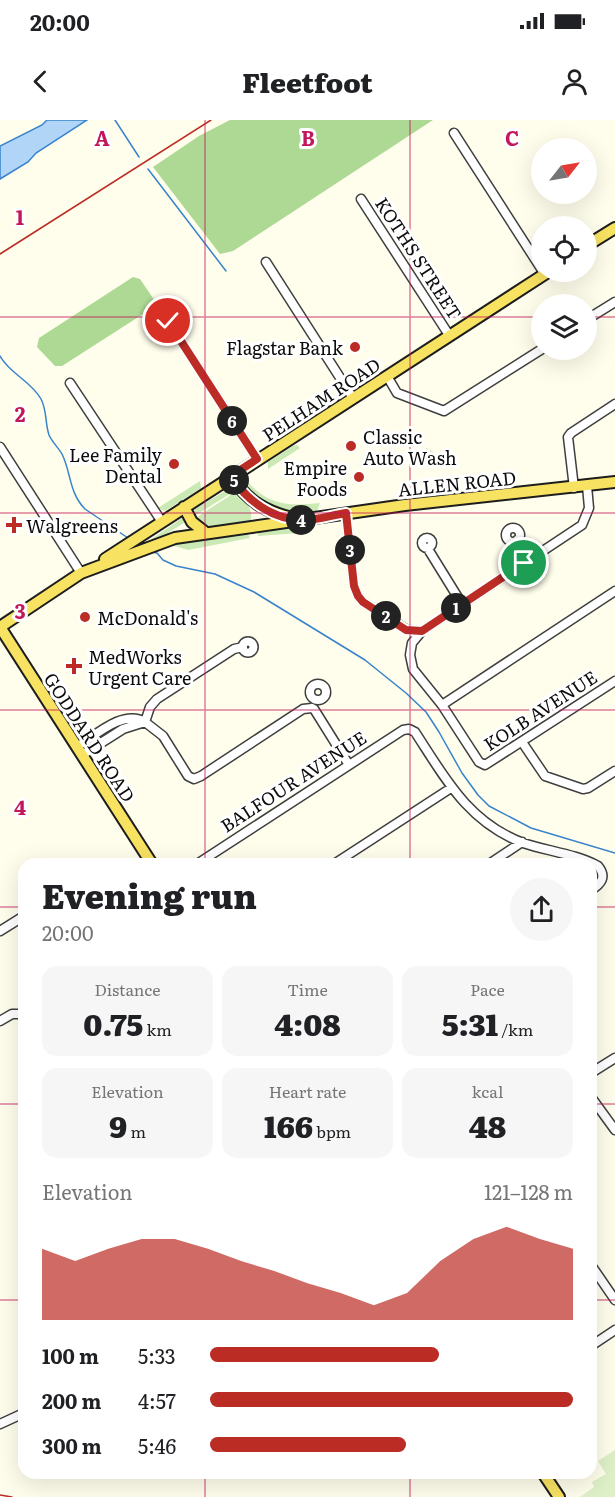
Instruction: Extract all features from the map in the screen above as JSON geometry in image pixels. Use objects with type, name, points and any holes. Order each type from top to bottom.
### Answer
[{"type":"main road","points":[[597,239],[615,228]]},
{"type":"main road","name":"PELHAM ROAD","points":[[128,550],[139,537],[531,281]]},
{"type":"main road","name":"ALLEN ROAD","points":[[231,476],[254,503],[279,515],[303,520]]},
{"type":"main road","name":"ALLEN ROAD","points":[[0,627],[81,573],[128,550],[175,538],[346,513],[615,482]]},
{"type":"main road","points":[[254,503],[254,527]]},
{"type":"main road","points":[[184,507],[192,522],[207,533]]},
{"type":"main road","name":"GODDARD ROAD","points":[[0,627],[148,858]]},
{"type":"main road","points":[[547,1479],[558,1497]]},
{"type":"street","points":[[454,133],[531,252]]},
{"type":"street","name":"KOTHS STREET","points":[[361,199],[449,335]]},
{"type":"street","points":[[266,262],[353,398]]},
{"type":"street","points":[[597,313],[615,302]]},
{"type":"street","points":[[168,321],[257,459]]},
{"type":"street","points":[[387,376],[398,393],[444,411],[531,356]]},
{"type":"street","points":[[70,383],[162,522]]},
{"type":"street","points":[[574,488],[568,436],[615,404]]},
{"type":"street","points":[[0,447],[81,573]]},
{"type":"street","points":[[587,486],[589,508],[582,525],[422,631],[412,643],[411,664],[416,674],[442,705],[615,591]]},
{"type":"street","points":[[346,513],[354,586],[358,596],[363,602],[406,630],[422,631]]},
{"type":"street","points":[[517,540],[529,560]]},
{"type":"street","points":[[428,549],[462,604]]},
{"type":"street","points":[[145,722],[150,707],[157,699],[234,649],[243,647]]},
{"type":"street","name":"KOLB AVENUE","points":[[442,705],[479,762],[487,765],[615,681]]},
{"type":"street","points":[[145,722],[159,731],[186,774],[194,778],[313,704],[314,710],[349,765]]},
{"type":"street","points":[[80,751],[123,729],[145,722]]},
{"type":"street","name":"BALFOUR AVENUE","points":[[206,858],[402,730],[409,729],[415,732],[451,788]]},
{"type":"street","points":[[522,741],[545,776],[583,789],[615,771]]},
{"type":"street","points":[[343,858],[451,788],[482,820],[501,832],[522,842],[573,858]]},
{"type":"street","points":[[498,858],[522,842]]},
{"type":"street","points":[[597,866],[602,870],[603,876],[597,885]]},
{"type":"street","points":[[0,931],[18,920]]},
{"type":"street","points":[[0,1021],[12,1014],[18,1014]]},
{"type":"street","points":[[597,1070],[615,1058]]},
{"type":"street","points":[[597,1105],[615,1130]]},
{"type":"street","points":[[597,1274],[615,1300]]},
{"type":"street","points":[[597,1342],[615,1330]]},
{"type":"street","points":[[0,1424],[18,1416]]},
{"type":"green space","points":[[230,120],[433,120],[233,251],[220,254],[153,167],[199,136]]},
{"type":"green space","points":[[133,277],[140,279],[157,304],[154,307],[62,366],[55,366],[37,347],[39,338]]},
{"type":"green space","points":[[297,445],[300,448],[268,469],[268,462]]},
{"type":"green space","points":[[427,448],[444,459],[438,468],[421,457]]},
{"type":"green space","points":[[200,481],[201,488],[165,511],[158,508]]},
{"type":"green space","points":[[249,483],[264,496],[281,503],[320,503],[317,511],[294,513],[277,510],[243,487]]},
{"type":"green space","points":[[230,488],[236,490],[193,517],[195,509]]},
{"type":"green space","points":[[237,491],[250,510],[250,523],[208,529],[194,519]]},
{"type":"green space","points":[[182,518],[187,521],[168,533],[168,536],[149,541]]},
{"type":"green space","points":[[295,526],[299,528],[299,533],[258,536],[260,530]]},
{"type":"green space","points":[[247,532],[250,538],[188,550],[171,545],[171,542]]},
{"type":"green space","points":[[615,1450],[615,1497],[580,1497],[594,1487],[592,1482],[606,1474],[598,1461]]},
{"type":"water","points":[[47,120],[87,120],[0,179],[0,146],[42,125]]},
{"type":"waterway","points":[[115,120],[139,157]]},
{"type":"waterway","points":[[148,169],[226,271]]},
{"type":"waterway","points":[[0,356],[41,399],[49,435],[62,454],[80,503],[85,509],[128,538]]},
{"type":"waterway","points":[[152,552],[176,566],[215,574],[254,592],[365,660],[426,712],[462,773],[489,806],[531,828],[615,853]]},
{"type":"railway","points":[[0,254],[211,120]]},
{"type":"railway","points":[[0,1495],[12,1497]]},
{"type":"place","name":"Flagstar Bank","points":[[355,347]]},
{"type":"place","name":"Classic Auto Wash","points":[[351,446]]},
{"type":"place","name":"Lee Family Dental","points":[[174,464]]},
{"type":"place","name":"Empire Foods","points":[[359,477]]},
{"type":"place","name":"Walgreens","points":[[14,525]]},
{"type":"place","name":"McDonald's","points":[[85,617]]},
{"type":"place","name":"MedWorks Urgent Care","points":[[74,666]]},
{"type":"route","points":[[168,321],[257,459],[231,476],[250,500],[265,510],[303,520],[346,513],[354,586],[363,602],[406,630],[422,631],[524,563]]}]
